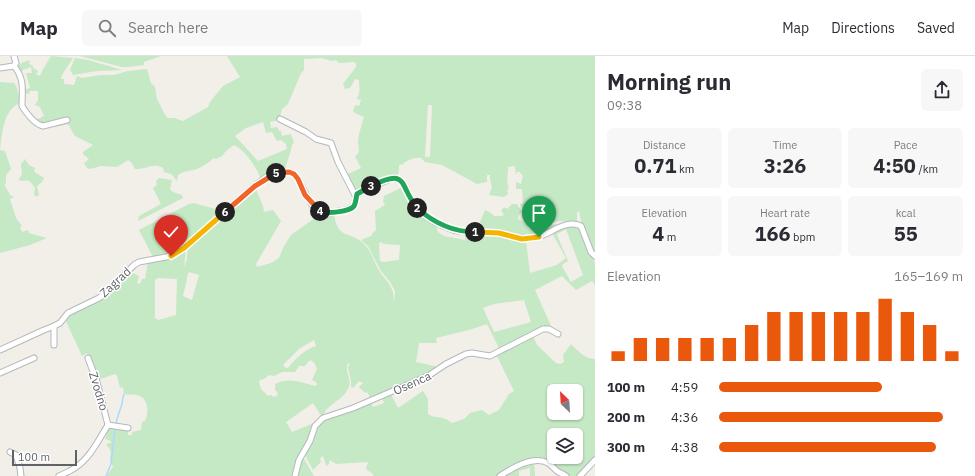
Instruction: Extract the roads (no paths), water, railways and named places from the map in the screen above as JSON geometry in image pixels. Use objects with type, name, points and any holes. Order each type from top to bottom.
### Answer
[{"type":"street","points":[[14,56],[16,62],[14,66]]},
{"type":"street","points":[[0,68],[14,66]]},
{"type":"street","points":[[14,66],[18,71],[24,92],[22,106],[34,121],[43,126],[67,120]]},
{"type":"street","points":[[280,119],[306,132],[316,139],[331,143],[338,162],[356,197],[361,191],[375,184],[393,178],[398,178],[418,209],[429,218],[453,230],[465,232],[499,233],[522,239],[539,237],[564,226],[576,224],[581,226],[591,252],[595,256]]},
{"type":"street","name":"Zagrad","points":[[0,350],[60,323],[68,313],[98,298],[109,290],[134,265],[139,262],[171,256],[184,248],[255,186],[274,174],[289,172],[294,174],[298,179],[305,195],[317,209],[327,214],[353,207],[356,197]]},
{"type":"street","points":[[54,326],[54,345]]},
{"type":"street","name":"Osenca","points":[[295,476],[299,460],[310,441],[315,426],[323,418],[353,408],[428,376],[446,364],[466,354],[472,353],[490,356],[543,329],[549,329],[558,334]]},
{"type":"street","points":[[0,373],[34,358]]},
{"type":"street","name":"Zvodno","points":[[59,476],[76,468],[97,442],[113,426],[88,358]]},
{"type":"street","points":[[113,426],[128,428]]},
{"type":"street","points":[[10,452],[16,455],[21,476]]},
{"type":"street","points":[[500,476],[513,467],[540,460],[550,463],[557,471],[566,476]]},
{"type":"street","points":[[580,476],[595,460]]},
{"type":"waterway","points":[[116,424],[124,394]]},
{"type":"waterway","points":[[106,476],[111,464],[115,428]]}]
